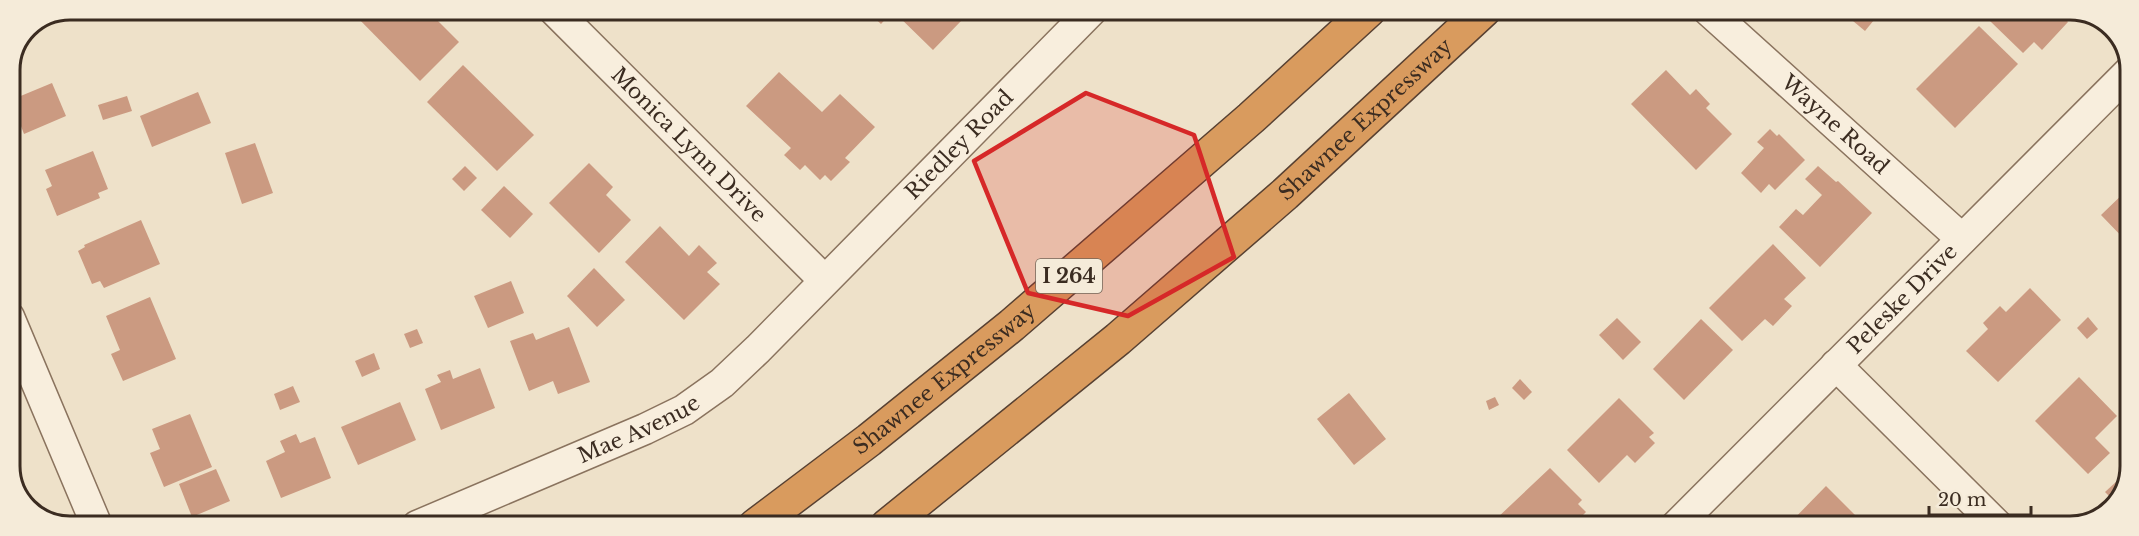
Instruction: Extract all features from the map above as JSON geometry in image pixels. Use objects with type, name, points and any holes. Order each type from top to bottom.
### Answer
[{"type":"highway","name":"Shawnee Expressway","points":[[768,516],[869,440],[1012,325],[1251,118],[1358,20]]},
{"type":"highway","name":"Shawnee Expressway","points":[[900,516],[1118,339],[1286,194],[1473,20]]},
{"type":"street","name":"Monica Lynn Drive","points":[[564,20],[824,280]]},
{"type":"street","name":"Riedley Road","points":[[824,280],[1082,20]]},
{"type":"street","name":"Wayne Road","points":[[1719,20],[1962,239]]},
{"type":"street","name":"Peleske Drive","points":[[1686,516],[2119,82]]},
{"type":"street","name":"Mae Avenue","points":[[441,516],[645,429],[684,410],[722,383],[824,280]]},
{"type":"street","points":[[20,343],[93,516]]},
{"type":"street","points":[[1836,365],[1988,516]]},
{"type":"highlighted area","points":[[1086,93],[1194,135],[1234,257],[1128,316],[1028,293],[974,161]]},
{"type":"building","points":[[360,20],[437,20],[459,42],[420,81]]},
{"type":"building","points":[[902,20],[961,21],[933,50]]},
{"type":"building","points":[[1854,20],[1874,20],[1865,31]]},
{"type":"building","points":[[2066,20],[2068,22],[2042,50],[2034,42],[2023,53],[1990,21]]},
{"type":"building","points":[[1979,26],[2018,64],[1955,128],[1916,89]]},
{"type":"building","points":[[463,65],[534,135],[497,171],[427,102]]},
{"type":"building","points":[[1666,70],[1690,95],[1696,89],[1710,104],[1706,108],[1732,134],[1696,170],[1631,104]]},
{"type":"building","points":[[779,72],[822,112],[840,94],[875,127],[845,158],[850,162],[831,181],[825,175],[820,180],[805,165],[800,170],[784,155],[791,148],[746,106]]},
{"type":"building","points":[[52,83],[66,116],[24,134],[20,124],[20,96]]},
{"type":"building","points":[[198,92],[211,123],[152,147],[140,116]]},
{"type":"building","points":[[127,96],[132,111],[103,120],[98,105]]},
{"type":"building","points":[[1770,129],[1777,136],[1779,134],[1805,160],[1775,190],[1769,184],[1761,193],[1741,173],[1764,148],[1757,142]]},
{"type":"building","points":[[255,143],[273,193],[242,204],[225,153]]},
{"type":"building","points":[[93,151],[108,189],[98,193],[100,198],[57,216],[46,189],[52,186],[45,170]]},
{"type":"building","points":[[589,163],[613,187],[606,195],[631,220],[599,253],[549,203]]},
{"type":"building","points":[[465,166],[477,178],[464,191],[452,179]]},
{"type":"building","points":[[1818,166],[1836,182],[1838,181],[1872,213],[1820,267],[1779,227],[1796,209],[1803,215],[1822,195],[1805,179]]},
{"type":"building","points":[[504,186],[533,214],[510,238],[481,210]]},
{"type":"building","points":[[2119,197],[2119,234],[2101,215]]},
{"type":"building","points":[[141,220],[160,264],[104,288],[100,281],[92,284],[78,251],[85,247],[84,245]]},
{"type":"building","points":[[660,226],[689,256],[699,245],[717,263],[707,272],[720,284],[684,320],[625,262]]},
{"type":"building","points":[[1773,244],[1806,278],[1784,299],[1792,306],[1773,326],[1765,319],[1742,341],[1709,308]]},
{"type":"building","points":[[594,268],[625,300],[597,327],[567,296]]},
{"type":"building","points":[[511,281],[524,313],[488,328],[474,296]]},
{"type":"building","points":[[2030,288],[2061,320],[1998,382],[1966,351],[1988,329],[1983,323],[2000,306],[2006,312]]},
{"type":"building","points":[[150,297],[176,359],[123,381],[111,354],[120,350],[106,316]]},
{"type":"building","points":[[2088,317],[2098,329],[2087,339],[2077,328]]},
{"type":"building","points":[[1617,318],[1641,342],[1623,360],[1599,335]]},
{"type":"building","points":[[1701,319],[1733,350],[1684,400],[1653,369]]},
{"type":"building","points":[[569,327],[590,382],[558,394],[553,381],[529,391],[510,341],[533,333],[536,340]]},
{"type":"building","points":[[417,329],[423,343],[410,348],[404,334]]},
{"type":"building","points":[[374,353],[380,369],[362,377],[355,361]]},
{"type":"building","points":[[480,368],[495,408],[441,430],[425,389],[441,382],[437,375],[450,370],[453,379]]},
{"type":"building","points":[[2079,377],[2117,416],[2095,438],[2110,453],[2088,474],[2035,421]]},
{"type":"building","points":[[1520,379],[1532,392],[1524,400],[1512,388]]},
{"type":"building","points":[[293,386],[300,402],[280,410],[274,394]]},
{"type":"building","points":[[1349,393],[1386,439],[1354,465],[1317,419]]},
{"type":"building","points":[[1495,397],[1499,405],[1489,410],[1486,401]]},
{"type":"building","points":[[1619,398],[1654,433],[1649,437],[1655,443],[1635,463],[1627,455],[1599,483],[1567,450]]},
{"type":"building","points":[[400,402],[416,440],[358,465],[341,427]]},
{"type":"building","points":[[190,414],[212,467],[164,487],[150,453],[160,449],[152,429]]},
{"type":"building","points":[[296,434],[300,443],[315,437],[331,478],[281,498],[266,461],[285,452],[280,441]]},
{"type":"building","points":[[1550,468],[1582,500],[1578,504],[1586,512],[1582,516],[1499,516]]},
{"type":"building","points":[[216,469],[230,501],[192,516],[179,484]]},
{"type":"building","points":[[2118,480],[2109,496],[2105,492]]},
{"type":"building","points":[[1826,486],[1856,516],[1797,516]]}]
